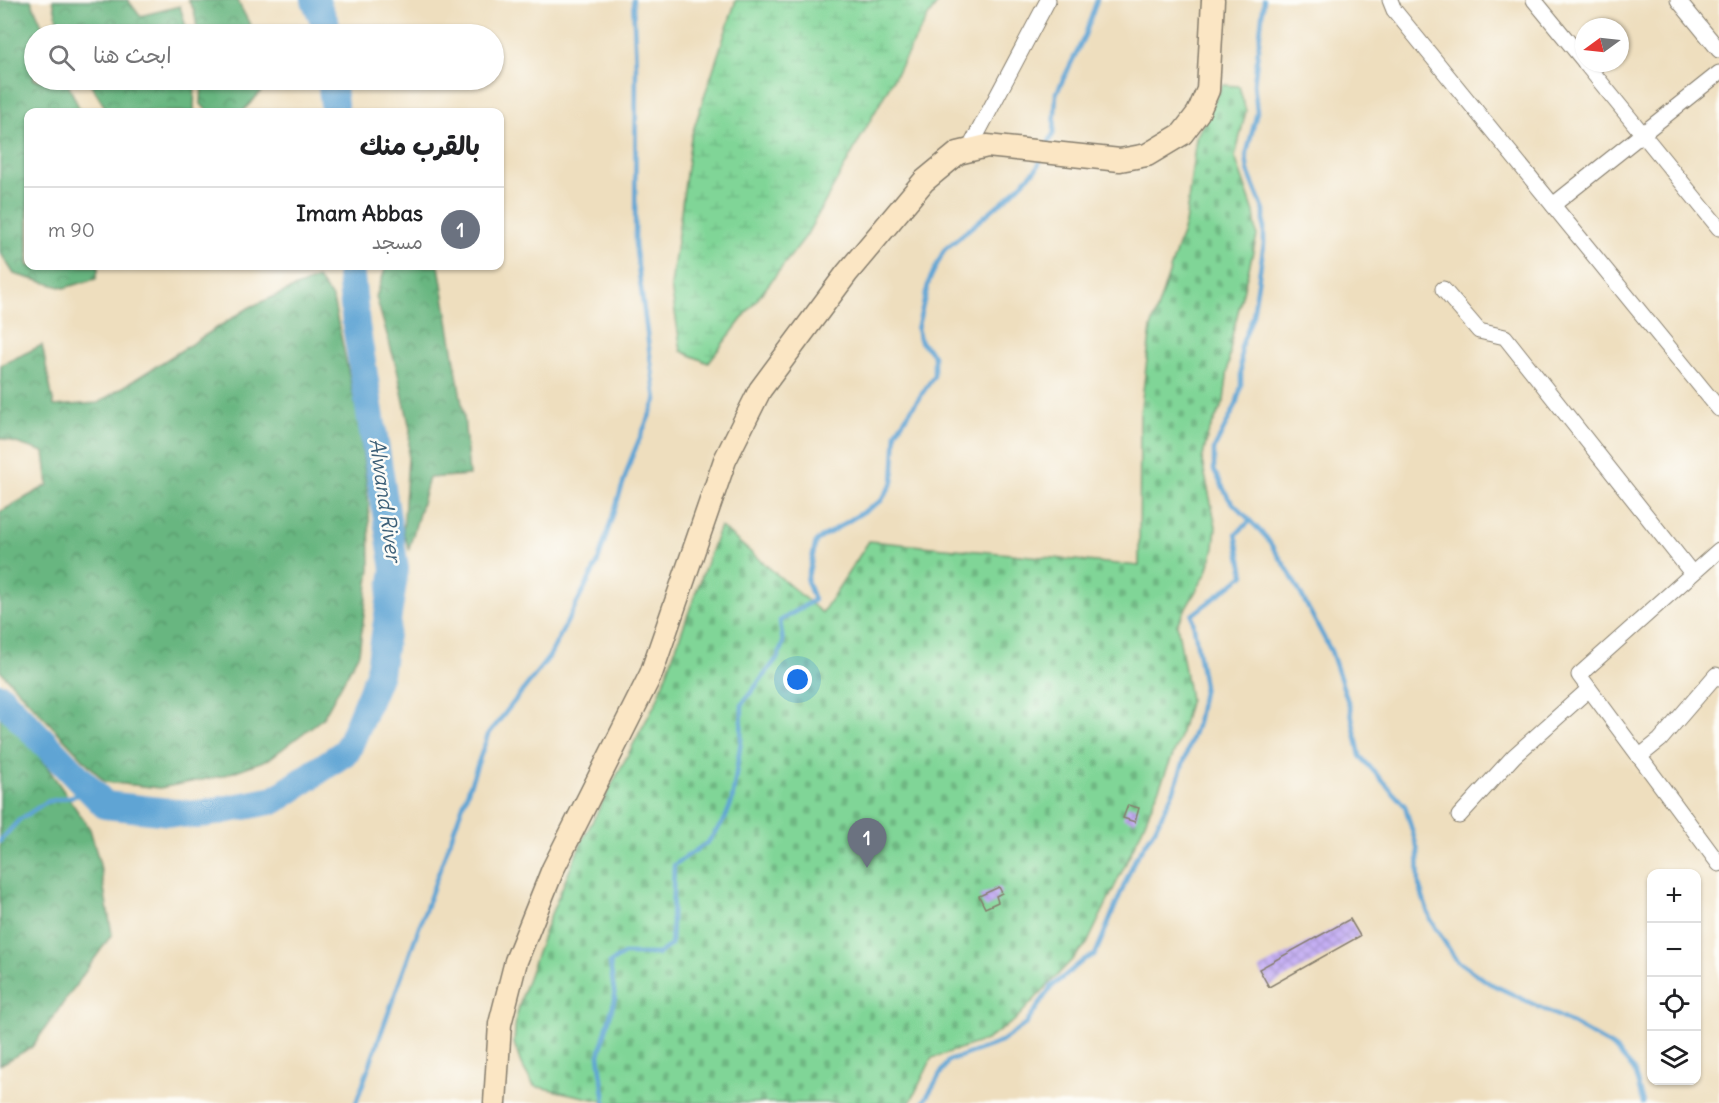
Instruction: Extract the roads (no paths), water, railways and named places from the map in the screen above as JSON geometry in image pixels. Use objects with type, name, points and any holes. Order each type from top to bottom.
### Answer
[{"type":"main road","points":[[495,1103],[499,1033],[516,961],[553,869],[651,674],[725,460],[760,390],[847,273],[924,181],[958,153],[987,146],[1100,160],[1134,159],[1159,150],[1182,134],[1198,113],[1208,90],[1213,0]]},
{"type":"street","points":[[968,151],[1048,0]]},
{"type":"street","points":[[1390,0],[1394,10],[1719,409]]},
{"type":"street","points":[[1534,0],[1575,50]]},
{"type":"street","points":[[1678,0],[1719,50]]},
{"type":"street","points":[[1593,72],[1719,228]]},
{"type":"street","points":[[1553,205],[1719,72]]},
{"type":"street","points":[[1443,289],[1479,331],[1505,337],[1691,572]]},
{"type":"street","points":[[1719,550],[1691,572],[1579,675],[1719,864]]},
{"type":"street","points":[[1639,757],[1660,740],[1716,675],[1719,678]]},
{"type":"street","points":[[1458,816],[1514,756],[1589,688]]},
{"type":"waterway","name":"Alwand River","points":[[315,0],[326,24]]},
{"type":"waterway","points":[[356,1103],[488,735],[549,657],[597,564],[631,459],[656,400],[635,244],[636,67],[633,0]]},
{"type":"waterway","points":[[1047,146],[1054,132],[1056,94],[1085,35],[1097,0]]},
{"type":"waterway","points":[[1264,0],[1254,84],[1257,112],[1246,156],[1248,171],[1264,211],[1264,244],[1253,315],[1241,346],[1241,386],[1236,405],[1214,449],[1214,470],[1229,499],[1266,537],[1288,570],[1331,651],[1350,708],[1360,756],[1405,806],[1418,851],[1419,885],[1430,919],[1456,960],[1489,983],[1560,1017],[1613,1047],[1634,1070],[1643,1103]]},
{"type":"waterway","name":"Alwand River","points":[[332,90],[334,108]]},
{"type":"waterway","points":[[605,1103],[599,1055],[615,998],[610,963],[624,954],[658,954],[671,945],[674,865],[708,842],[725,819],[732,801],[741,740],[742,704],[778,657],[783,643],[780,621],[814,600],[807,581],[816,541],[881,501],[893,482],[896,432],[934,376],[934,355],[921,342],[917,329],[929,281],[944,250],[1010,195],[1037,168],[1041,159]]},
{"type":"waterway","name":"Alwand River","points":[[0,697],[105,805],[197,815],[275,800],[347,751],[379,674],[395,569],[356,325],[350,270]]},
{"type":"waterway","points":[[923,1103],[948,1061],[999,1043],[1026,1024],[1051,987],[1085,959],[1095,955],[1135,859],[1155,829],[1174,790],[1197,723],[1204,686],[1192,615],[1244,575],[1236,534],[1250,521]]},
{"type":"waterway","points":[[0,841],[19,820],[46,802],[92,792]]},
{"type":"place","name":"Imam Abbas","points":[[867,868]]}]
